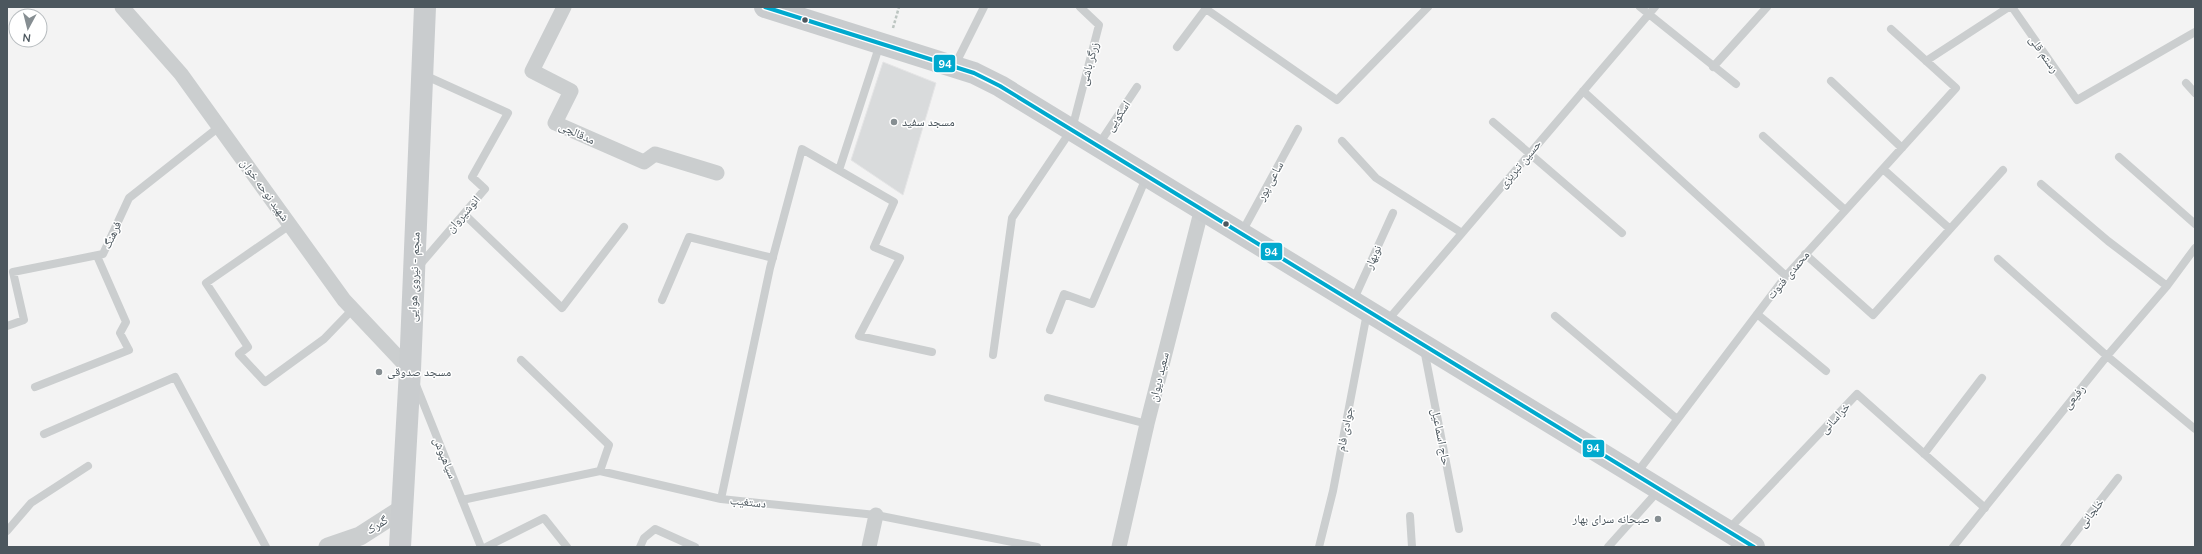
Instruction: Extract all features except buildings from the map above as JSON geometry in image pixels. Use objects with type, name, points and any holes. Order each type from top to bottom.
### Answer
[{"type":"main road","name":"منجم - نیروی هوایی","points":[[400,547],[410,370],[425,7]]},
{"type":"main road","points":[[764,7],[974,73],[1000,86],[1202,208],[1754,547]]},
{"type":"street","name":"شهید نوحه خوان","points":[[122,7],[180,74],[353,309],[410,370]]},
{"type":"street","name":"مدقالچی","points":[[564,7],[532,71],[571,91],[555,123],[644,162],[655,154],[717,173]]},
{"type":"street","name":"سعید دیوان","points":[[1119,547],[1147,424],[1202,208]]},
{"type":"street","name":"گمرک","points":[[328,547],[360,536],[402,509]]},
{"type":"street","points":[[869,547],[876,515]]},
{"type":"lane","points":[[954,67],[984,7]]},
{"type":"lane","name":"زرگر باشی","points":[[1072,129],[1099,25],[1080,7]]},
{"type":"lane","points":[[1177,47],[1207,8],[1337,100],[1428,7]]},
{"type":"lane","points":[[1640,7],[1648,15],[1736,84]]},
{"type":"lane","name":"حسین تبریزی","points":[[1386,322],[1655,7]]},
{"type":"lane","points":[[1713,67],[1766,7]]},
{"type":"lane","points":[[1891,29],[1926,61],[2009,7]]},
{"type":"lane","name":"رستم قلی","points":[[2012,7],[2077,100],[2195,32]]},
{"type":"lane","points":[[839,170],[880,44]]},
{"type":"lane","name":"محمدی فتوت","points":[[1636,474],[1786,276],[1956,88],[1926,61]]},
{"type":"lane","name":"انوشیروان","points":[[414,272],[485,189],[472,176],[508,113],[422,74]]},
{"type":"lane","points":[[1831,81],[1902,148]]},
{"type":"lane","points":[[2186,83],[2195,93]]},
{"type":"lane","name":"اسکویی","points":[[1098,145],[1137,87]]},
{"type":"lane","points":[[1583,91],[1786,276]]},
{"type":"lane","points":[[1493,122],[1622,233]]},
{"type":"lane","name":"فرهنگ","points":[[7,326],[24,320],[10,271],[103,254],[129,198],[219,127]]},
{"type":"lane","points":[[993,355],[1012,218],[1072,129]]},
{"type":"lane","name":"ساعی پور","points":[[1241,233],[1298,129]]},
{"type":"lane","points":[[1763,136],[1846,210]]},
{"type":"lane","points":[[1342,141],[1376,178],[1462,233]]},
{"type":"lane","points":[[721,499],[773,258],[802,149],[894,202],[874,247],[900,258],[859,336],[932,352]]},
{"type":"lane","points":[[2119,157],[2195,224]]},
{"type":"lane","points":[[1882,169],[1950,229]]},
{"type":"lane","points":[[1805,254],[1873,315],[2003,170]]},
{"type":"lane","points":[[1050,330],[1064,294],[1092,304],[1148,175]]},
{"type":"lane","points":[[2041,184],[2108,241],[2167,286]]},
{"type":"lane","name":"نوبهار","points":[[1360,306],[1393,213]]},
{"type":"lane","points":[[464,214],[562,308],[624,227]]},
{"type":"lane","points":[[290,225],[206,283],[248,347],[238,354],[265,382],[324,339],[353,309]]},
{"type":"lane","points":[[662,300],[689,238],[773,258]]},
{"type":"lane","name":"رفیعی","points":[[1953,547],[2107,356],[2167,286],[2195,248]]},
{"type":"lane","points":[[35,387],[129,350],[120,333],[126,322],[97,256]]},
{"type":"lane","points":[[1998,259],[2107,356],[2195,429]]},
{"type":"lane","name":"جوادی فام","points":[[1319,547],[1333,491],[1360,306]]},
{"type":"lane","points":[[1757,314],[1826,371]]},
{"type":"lane","points":[[1555,316],[1677,419]]},
{"type":"lane","name":"حاج اسماعیل","points":[[1423,344],[1458,529]]},
{"type":"lane","points":[[522,360],[609,444],[600,471]]},
{"type":"lane","name":"سیاهپوش","points":[[410,370],[481,547]]},
{"type":"lane","points":[[44,434],[175,377],[266,547]]},
{"type":"lane","points":[[1924,454],[1982,378]]},
{"type":"lane","name":"خراسانی","points":[[1728,531],[1857,394],[1985,508]]},
{"type":"lane","points":[[1048,398],[1147,424]]},
{"type":"lane","points":[[7,531],[31,504],[88,466]]},
{"type":"lane","name":"دستغیب","points":[[462,500],[600,471],[721,499],[876,515],[1037,547]]},
{"type":"lane","name":"خلجانی","points":[[2064,547],[2118,478]]},
{"type":"lane","points":[[1608,547],[1660,489]]},
{"type":"lane","points":[[1410,516],[1412,547]]},
{"type":"lane","points":[[486,547],[544,518],[567,547]]},
{"type":"lane","points":[[640,547],[644,538],[655,529],[695,547]]},
{"type":"transit line","name":"94","points":[[765,7],[974,73],[1000,86],[1754,547]]},
{"type":"place","name":"مسجد سفید","points":[[894,122]]},
{"type":"place","name":"مسجد صدوقی","points":[[379,372]]},
{"type":"place","name":"صبحانه سرای بهار","points":[[1658,519]]}]
